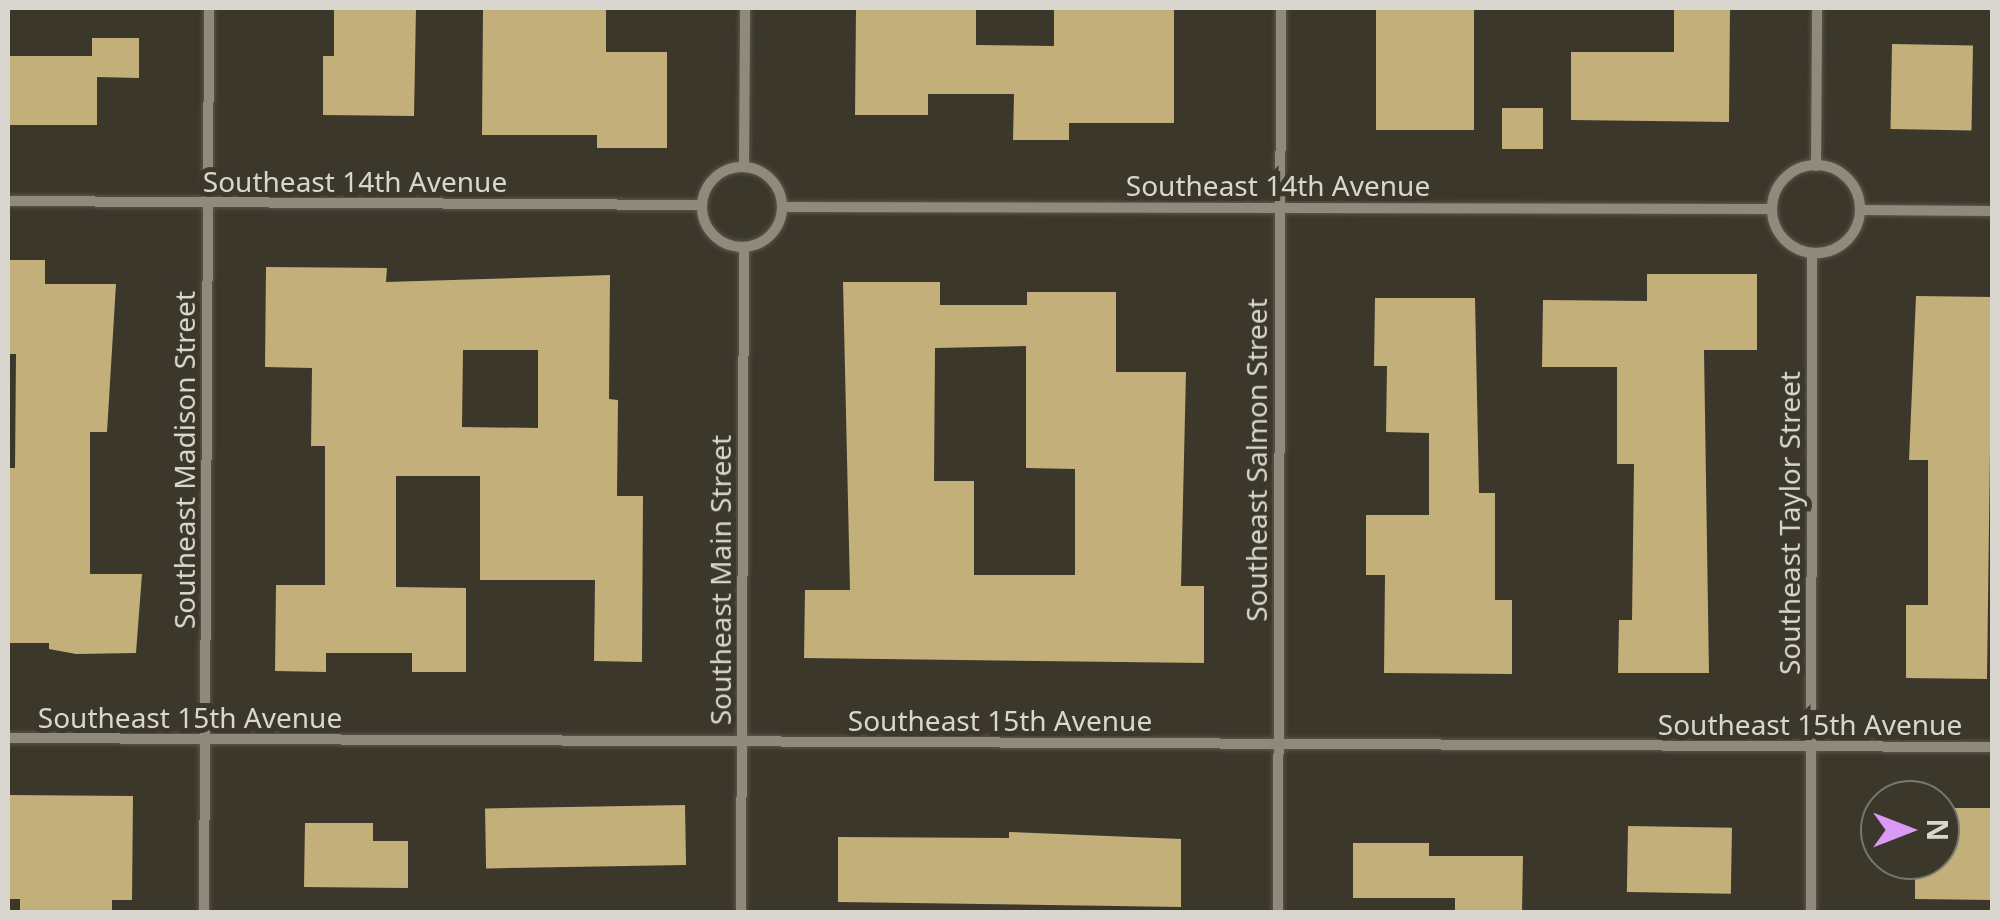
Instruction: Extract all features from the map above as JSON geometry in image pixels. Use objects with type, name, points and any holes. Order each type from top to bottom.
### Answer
[{"type":"street","name":"Southeast Madison Street","points":[[204,912],[209,8]]},
{"type":"street","points":[[744,8],[744,166]]},
{"type":"street","name":"Southeast Salmon Street","points":[[1278,912],[1281,8]]},
{"type":"street","points":[[1816,166],[1818,8]]},
{"type":"street","points":[[744,166],[773,180],[783,207],[772,235],[744,248],[714,235],[702,205],[713,179],[744,166]]},
{"type":"street","points":[[1816,166],[1850,181],[1860,210],[1850,238],[1832,250],[1812,253],[1787,242],[1772,210],[1786,178],[1816,166]]},
{"type":"street","name":"Southeast 14th Avenue","points":[[8,201],[702,205]]},
{"type":"street","name":"Southeast 14th Avenue","points":[[783,207],[1772,210]]},
{"type":"street","points":[[1860,210],[1992,210]]},
{"type":"street","name":"Southeast Main Street","points":[[741,912],[744,248]]},
{"type":"street","name":"Southeast Taylor Street","points":[[1811,912],[1812,253]]},
{"type":"street","name":"Southeast 15th Avenue","points":[[8,738],[1992,747]]},
{"type":"building","points":[[334,8],[416,8],[414,116],[323,115],[323,56],[334,56]]},
{"type":"building","points":[[483,8],[606,8],[606,52],[667,52],[667,148],[597,148],[597,135],[482,135]]},
{"type":"building","points":[[856,8],[976,8],[976,45],[1054,46],[1054,8],[1174,8],[1174,123],[1069,123],[1069,140],[1013,140],[1014,94],[928,94],[928,115],[855,115]]},
{"type":"building","points":[[1376,8],[1474,8],[1474,130],[1376,130]]},
{"type":"building","points":[[1674,8],[1730,8],[1729,122],[1571,120],[1571,52],[1674,52]]},
{"type":"building","points":[[92,38],[139,38],[139,78],[97,77],[97,125],[8,125],[8,56],[92,56]]},
{"type":"building","points":[[1892,44],[1973,45],[1972,130],[1891,129]]},
{"type":"building","points":[[1502,108],[1543,108],[1543,149],[1502,149]]},
{"type":"building","points":[[8,260],[45,260],[45,284],[116,284],[107,432],[90,432],[90,574],[142,574],[136,653],[76,654],[49,649],[49,643],[8,643],[8,468],[15,468],[16,354],[8,354]]},
{"type":"building","points":[[266,267],[387,268],[386,282],[610,275],[609,399],[618,400],[617,496],[643,496],[642,662],[594,661],[595,580],[480,580],[480,476],[396,476],[396,587],[466,588],[466,672],[412,672],[412,653],[326,653],[326,672],[275,671],[276,585],[325,585],[325,446],[311,446],[312,368],[265,367]],"holes":[[[463,350],[538,350],[538,428],[462,427]]]},
{"type":"building","points":[[1647,274],[1757,274],[1757,350],[1704,350],[1709,673],[1618,673],[1619,620],[1632,620],[1634,464],[1617,464],[1617,367],[1542,367],[1543,300],[1647,301]]},
{"type":"building","points":[[843,282],[940,282],[940,305],[1027,305],[1027,292],[1116,292],[1116,372],[1186,372],[1181,586],[1204,586],[1204,663],[804,658],[805,590],[850,590]],"holes":[[[1026,346],[1026,468],[1075,469],[1075,575],[974,575],[974,481],[934,481],[935,348]]]},
{"type":"building","points":[[1916,296],[1992,297],[1987,679],[1906,678],[1906,605],[1928,605],[1928,460],[1909,460]]},
{"type":"building","points":[[1375,298],[1475,298],[1479,493],[1495,493],[1495,600],[1512,600],[1512,674],[1384,673],[1385,575],[1366,575],[1366,515],[1429,515],[1429,433],[1386,432],[1387,366],[1374,366]]},
{"type":"building","points":[[8,795],[133,796],[132,900],[112,900],[112,912],[20,912],[20,899],[8,899]]},
{"type":"building","points":[[685,805],[686,865],[486,868],[485,808]]},
{"type":"building","points":[[1960,808],[1992,808],[1992,900],[1915,899],[1915,880],[1960,880]]},
{"type":"building","points":[[305,823],[373,823],[373,841],[408,841],[408,888],[304,887]]},
{"type":"building","points":[[1628,826],[1732,828],[1731,894],[1627,892]]},
{"type":"building","points":[[1009,832],[1181,839],[1181,907],[838,902],[838,837],[1009,838]]},
{"type":"building","points":[[1353,843],[1429,843],[1429,856],[1523,856],[1522,912],[1455,912],[1455,898],[1353,898]]}]
